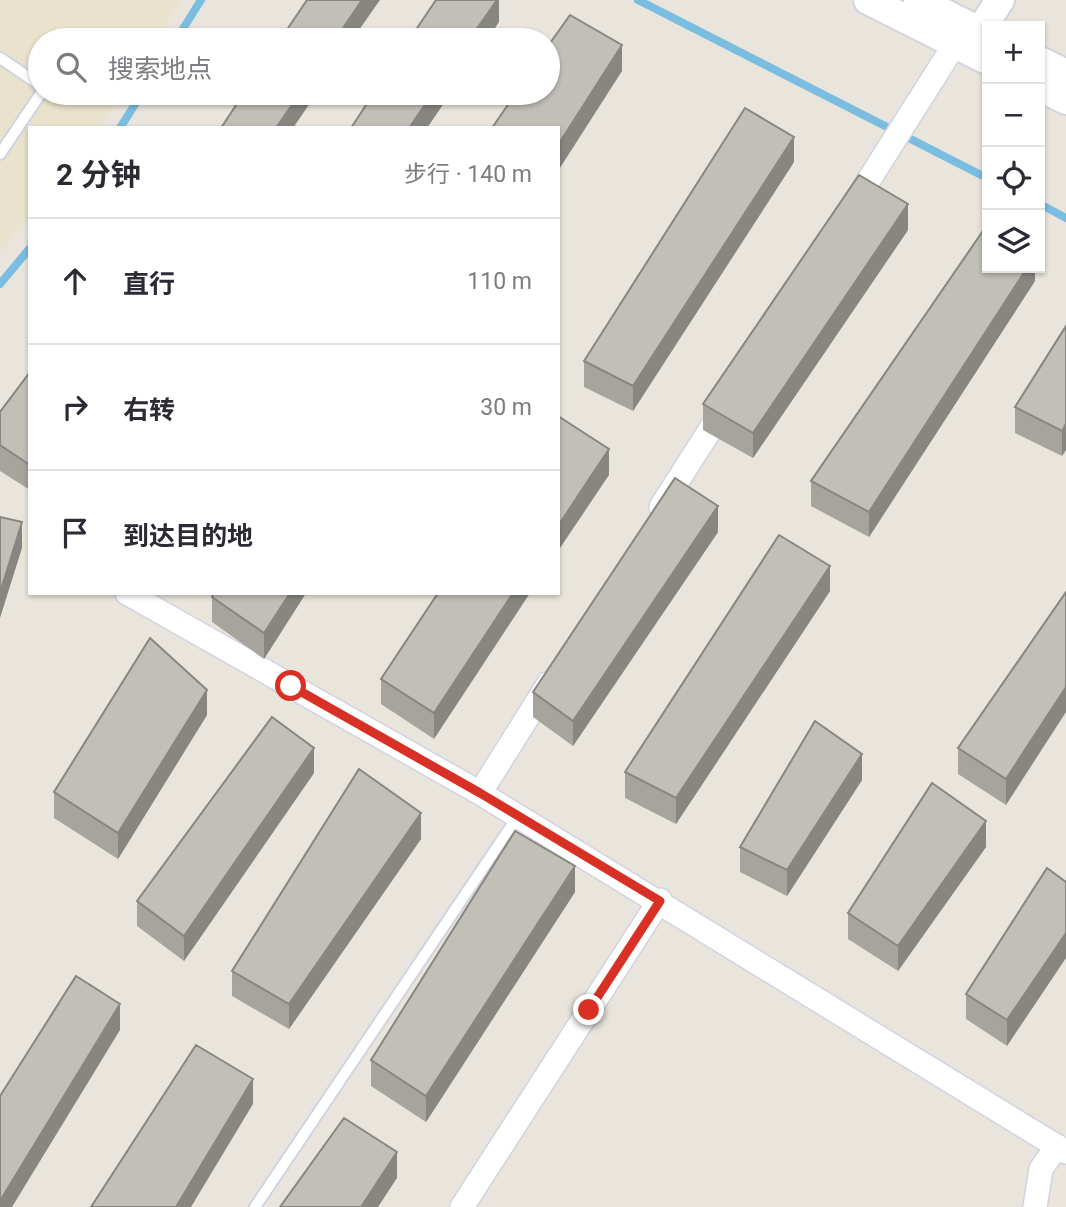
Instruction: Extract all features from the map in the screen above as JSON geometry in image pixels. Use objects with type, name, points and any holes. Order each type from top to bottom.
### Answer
[{"type":"street","points":[[868,0],[969,26]]},
{"type":"street","points":[[918,0],[969,26],[982,51]]},
{"type":"street","points":[[837,230],[969,26],[1000,0]]},
{"type":"street","points":[[1045,64],[1066,74]]},
{"type":"street","points":[[1045,90],[1066,100]]},
{"type":"street","points":[[651,523],[733,394]]},
{"type":"street","points":[[131,595],[480,793],[1062,1149],[1041,1169],[1035,1207]]},
{"type":"street","points":[[480,793],[562,664]]},
{"type":"street","points":[[462,1207],[660,901]]},
{"type":"lane","points":[[0,58],[28,77]]},
{"type":"lane","points":[[0,155],[33,105]]},
{"type":"lane","points":[[255,1207],[518,816]]},
{"type":"shaded area","points":[[0,0],[181,0],[164,28],[28,28],[28,105],[114,105],[100,126],[28,126],[28,218],[0,253]]},
{"type":"building","points":[[307,0],[362,0],[343,28],[288,28]]},
{"type":"building","points":[[436,0],[497,0],[477,28],[417,28]]},
{"type":"building","points":[[570,15],[622,45],[560,142],[560,126],[493,126],[508,105],[560,105],[560,29]]},
{"type":"building","points":[[236,105],[292,105],[277,126],[222,126]]},
{"type":"building","points":[[366,105],[425,105],[410,126],[352,126]]},
{"type":"building","points":[[745,108],[794,137],[633,386],[584,361]]},
{"type":"building","points":[[859,175],[908,204],[753,433],[703,404]]},
{"type":"building","points":[[982,232],[982,273],[1024,273],[869,512],[811,481]]},
{"type":"building","points":[[1066,326],[1066,424],[1062,431],[1015,407]]},
{"type":"building","points":[[28,375],[28,464],[0,445],[0,412]]},
{"type":"building","points":[[560,417],[609,449],[560,523]]},
{"type":"building","points":[[675,478],[718,506],[573,721],[533,692]]},
{"type":"building","points":[[0,517],[22,522],[0,593]]},
{"type":"building","points":[[779,535],[830,566],[676,798],[625,772]]},
{"type":"building","points":[[1066,592],[1066,687],[1006,779],[958,748]]},
{"type":"building","points":[[213,595],[289,595],[264,633],[212,597]]},
{"type":"building","points":[[437,595],[512,595],[434,713],[381,679]]},
{"type":"building","points":[[150,638],[207,690],[118,833],[54,792]]},
{"type":"building","points":[[272,717],[314,748],[184,936],[137,901]]},
{"type":"building","points":[[815,721],[862,754],[787,870],[740,847]]},
{"type":"building","points":[[359,769],[421,813],[289,1004],[232,971]]},
{"type":"building","points":[[932,783],[986,821],[898,946],[848,913]]},
{"type":"building","points":[[515,831],[575,866],[426,1096],[371,1060]]},
{"type":"building","points":[[1047,868],[1066,882],[1066,933],[1007,1020],[966,994]]},
{"type":"building","points":[[76,976],[120,1004],[0,1201],[0,1096]]},
{"type":"building","points":[[196,1045],[253,1079],[176,1207],[91,1207]]},
{"type":"building","points":[[344,1118],[397,1152],[361,1207],[280,1207]]},
{"type":"waterway","points":[[184,28],[201,0]]},
{"type":"waterway","points":[[638,0],[982,175]]},
{"type":"waterway","points":[[121,126],[134,105]]},
{"type":"waterway","points":[[1045,207],[1066,218]]},
{"type":"waterway","points":[[0,284],[28,250]]},
{"type":"route","points":[[291,686],[480,793],[660,901],[589,1010]]}]
